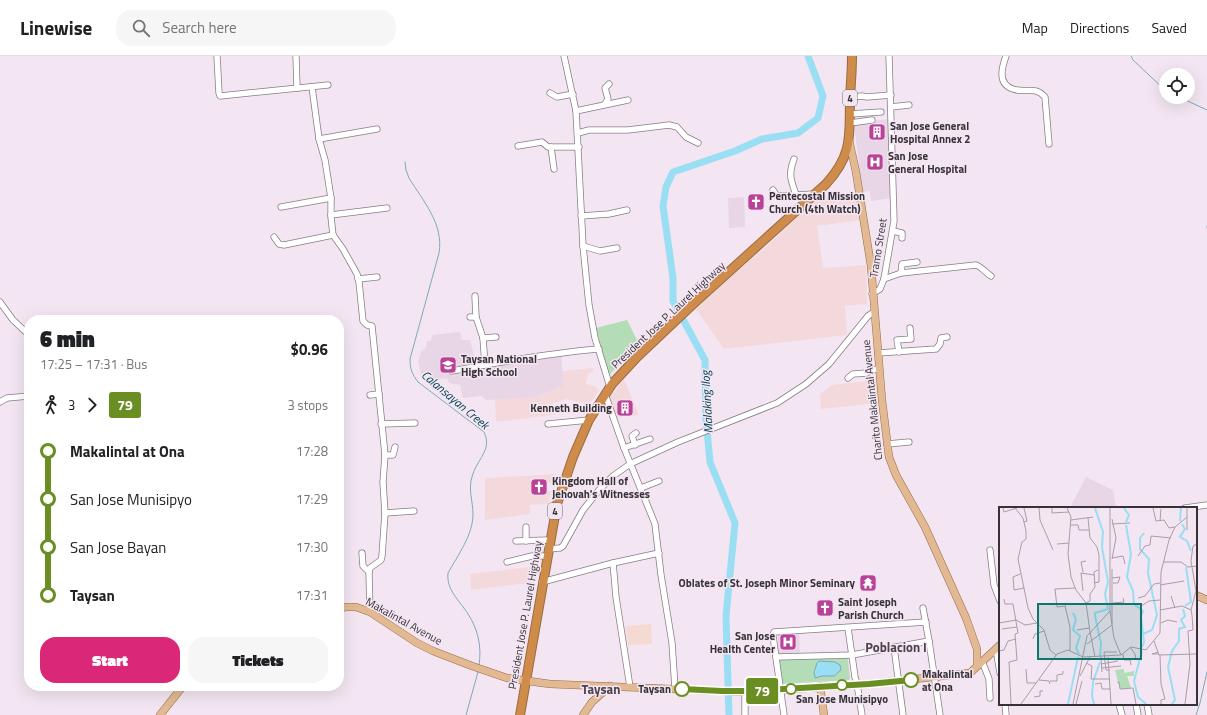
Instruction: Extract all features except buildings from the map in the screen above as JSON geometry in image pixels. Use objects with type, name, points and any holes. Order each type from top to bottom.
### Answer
[{"type":"highway","name":"President Jose P. Laurel Highway","points":[[520,715],[549,540],[557,504],[578,442],[589,420],[608,391],[637,357],[814,194],[832,177],[842,164],[849,140],[852,56]]},
{"type":"main road","name":"Charito Makalintal Avenue","points":[[849,140],[866,229],[879,369],[890,464],[925,526],[966,618],[980,663]]},
{"type":"main road","points":[[1197,595],[1207,600]]},
{"type":"main road","name":"Makalintal Avenue","points":[[344,608],[356,607],[370,612],[433,651],[507,678],[525,682],[735,692],[780,690],[899,681],[970,673],[998,647]]},
{"type":"main road","points":[[583,715],[592,702],[610,686]]},
{"type":"main road","points":[[820,686],[824,715]]},
{"type":"main road","points":[[160,715],[179,691]]},
{"type":"street","points":[[216,56],[220,96],[328,85]]},
{"type":"street","points":[[296,56],[297,88]]},
{"type":"street","points":[[564,56],[576,111],[583,246],[592,323],[608,391],[624,448],[655,524],[672,644],[675,688]]},
{"type":"street","name":"Tramo Street","points":[[872,294],[880,289],[884,279],[893,231],[894,211],[889,56]]},
{"type":"street","points":[[1006,56],[1001,72],[1002,78],[1006,85],[1013,89],[1035,90],[1040,92],[1045,97],[1049,144]]},
{"type":"street","points":[[605,104],[608,99],[606,88],[609,84]]},
{"type":"street","points":[[312,87],[318,139],[325,160],[331,198],[333,235],[351,262],[358,279],[363,321],[366,325],[372,327],[384,455],[383,482],[385,513],[382,556],[380,560],[370,568],[369,572],[370,612]]},
{"type":"street","points":[[550,93],[556,98],[573,94]]},
{"type":"street","points":[[850,97],[891,95]]},
{"type":"street","points":[[576,111],[628,100]]},
{"type":"street","points":[[891,107],[908,105]]},
{"type":"street","points":[[850,114],[881,112]]},
{"type":"street","points":[[850,123],[872,120]]},
{"type":"street","points":[[578,133],[589,130],[628,130],[674,125],[686,137],[698,142]]},
{"type":"street","points":[[318,139],[377,129]]},
{"type":"street","points":[[518,146],[542,142],[546,147],[579,146]]},
{"type":"street","points":[[551,147],[554,169]]},
{"type":"street","points":[[794,159],[789,174],[796,196]]},
{"type":"street","points":[[773,190],[776,196],[814,194]]},
{"type":"street","points":[[281,207],[331,198]]},
{"type":"street","points":[[331,215],[387,208]]},
{"type":"street","points":[[581,216],[609,214],[627,210]]},
{"type":"street","points":[[893,231],[902,233],[902,238]]},
{"type":"street","points":[[274,237],[279,244],[284,245],[333,235]]},
{"type":"street","points":[[583,246],[600,251],[617,248]]},
{"type":"street","points":[[901,273],[902,264],[917,262]]},
{"type":"street","points":[[884,279],[901,273],[976,265],[980,266],[991,276]]},
{"type":"street","points":[[358,279],[377,276]]},
{"type":"street","points":[[475,296],[473,317],[483,338],[485,365]]},
{"type":"street","points":[[0,302],[13,320],[24,330]]},
{"type":"street","points":[[507,562],[547,552],[563,546],[593,496],[613,476],[630,464],[688,438],[777,403],[806,384],[829,364],[868,316],[874,312]]},
{"type":"street","points":[[899,352],[897,340],[911,339],[910,328]]},
{"type":"street","points":[[483,338],[496,337]]},
{"type":"street","points":[[878,353],[936,349],[939,347],[941,338],[947,337]]},
{"type":"street","points":[[452,371],[569,351],[599,349]]},
{"type":"street","points":[[848,378],[852,374],[867,373],[870,370],[879,369]]},
{"type":"street","points":[[370,394],[379,394]]},
{"type":"street","points":[[0,402],[7,398],[24,396]]},
{"type":"street","points":[[548,424],[589,420]]},
{"type":"street","points":[[381,424],[415,423]]},
{"type":"street","points":[[635,445],[632,436],[636,433]]},
{"type":"street","points":[[624,448],[650,439]]},
{"type":"street","points":[[887,444],[909,442]]},
{"type":"street","points":[[384,455],[393,455],[395,447]]},
{"type":"street","points":[[641,488],[659,481]]},
{"type":"street","points":[[1192,507],[1207,505]]},
{"type":"street","points":[[385,513],[414,511]]},
{"type":"street","points":[[526,527],[526,541]]},
{"type":"street","points":[[516,541],[549,540]]},
{"type":"street","points":[[990,550],[994,585],[999,598]]},
{"type":"street","points":[[542,582],[659,552]]},
{"type":"street","points":[[362,553],[363,566],[369,572]]},
{"type":"street","points":[[613,563],[616,597],[630,687]]},
{"type":"street","points":[[923,608],[940,715]]},
{"type":"street","points":[[784,715],[774,633],[926,622]]},
{"type":"street","points":[[848,628],[862,715]]},
{"type":"street","points":[[776,656],[852,655],[929,640]]},
{"type":"street","points":[[894,646],[903,715]]},
{"type":"street","points":[[998,647],[999,660]]},
{"type":"street","points":[[980,663],[988,679],[990,698]]},
{"type":"street","points":[[745,692],[745,715]]},
{"type":"street","points":[[1005,705],[1006,715]]},
{"type":"street","points":[[1119,705],[1122,715]]},
{"type":"street","points":[[1136,705],[1138,715]]},
{"type":"street","points":[[1147,705],[1149,715]]},
{"type":"shaded area","name":"San Jose General Hospital","points":[[890,119],[893,198],[871,201],[870,191],[862,192],[854,123]]},
{"type":"shaded area","points":[[854,196],[855,201],[858,200],[861,220],[817,226],[823,268],[866,265],[867,304],[845,306],[847,335],[724,349],[696,309],[730,277],[766,247],[815,200]]},
{"type":"shaded area","points":[[744,197],[745,227],[729,228],[728,198]]},
{"type":"shaded area","points":[[460,332],[462,340],[470,340],[477,368],[561,354],[564,386],[534,397],[486,400],[482,396],[463,398],[460,385],[449,383],[447,378],[433,380],[428,374],[421,374],[418,362],[421,351],[426,348],[427,341],[431,341],[432,335]]},
{"type":"shaded area","points":[[593,368],[594,371],[588,374],[586,384],[595,386],[599,390],[589,405],[566,399],[552,404],[552,415],[496,422],[495,399],[534,397],[564,386],[563,371]]},
{"type":"shaded area","name":"Kenneth Building","points":[[624,379],[639,415],[616,418],[609,399]]},
{"type":"shaded area","points":[[877,380],[879,403],[821,409],[820,394],[832,385]]},
{"type":"shaded area","points":[[556,474],[553,482],[533,484],[534,491],[551,491],[548,504],[530,505],[530,514],[485,520],[485,478]]},
{"type":"shaded area","points":[[1086,477],[1113,490],[1116,507],[1073,507],[1072,504]]},
{"type":"shaded area","points":[[538,566],[535,582],[471,590],[470,574]]},
{"type":"shaded area","points":[[651,624],[652,644],[628,645],[625,626]]},
{"type":"shaded area","name":"San Jose Health Center","points":[[799,632],[800,654],[778,655],[778,635]]},
{"type":"green space","points":[[627,320],[639,344],[609,375],[596,328]]},
{"type":"green space","points":[[839,652],[839,654],[847,653],[849,680],[782,684],[778,655]]},
{"type":"water","points":[[819,661],[835,662],[840,665],[841,670],[834,676],[822,676],[815,678],[814,672]]},
{"type":"waterway","name":"Malaking Ilog","points":[[729,715],[726,616],[735,523],[710,462],[706,420],[705,360],[673,301],[673,278],[663,206],[666,187],[673,172],[735,151],[762,139],[798,133],[818,118],[823,96],[808,56]]},
{"type":"waterway","points":[[1131,56],[1133,60],[1159,84]]},
{"type":"waterway","points":[[1194,104],[1207,110]]},
{"type":"waterway","name":"Calansayan Creek","points":[[405,162],[409,178],[431,213],[440,242],[439,253],[410,359],[411,369],[418,382],[484,432],[486,438],[485,450],[474,471],[471,482],[473,514],[470,530],[464,545],[448,573],[451,590],[468,614],[477,632],[480,652],[479,665]]},
{"type":"waterway","name":"Calansayan Creek","points":[[466,715],[478,672]]},
{"type":"waterway","points":[[1196,715],[1207,672]]},
{"type":"bus line","name":"79","points":[[682,689],[722,691],[780,690],[813,686],[869,684],[911,680]]},
{"type":"place","name":"San Jose General Hospital Annex 2","points":[[877,132]]},
{"type":"place","name":"San Jose General Hospital","points":[[875,162]]},
{"type":"place","name":"Pentecostal Mission Church (4th Watch)","points":[[756,202]]},
{"type":"place","name":"Taysan National High School","points":[[448,365]]},
{"type":"place","name":"Kenneth Building","points":[[625,408]]},
{"type":"place","name":"Kingdom Hall of Jehovah's Witnesses","points":[[539,487]]},
{"type":"place","name":"Oblates of St. Joseph Minor Seminary","points":[[868,583]]},
{"type":"place","name":"Saint Joseph Parish Church","points":[[825,608]]},
{"type":"place","name":"San Jose Health Center","points":[[788,642]]},
{"type":"place","name":"Makalintal at Ona","points":[[911,680]]},
{"type":"place","name":"San Jose Munisipyo","points":[[842,685]]},
{"type":"place","name":"Taysan","points":[[682,689]]},
{"type":"district","name":"Poblacion I","points":[[896,647]]},
{"type":"district","name":"Taysan","points":[[601,689]]}]
